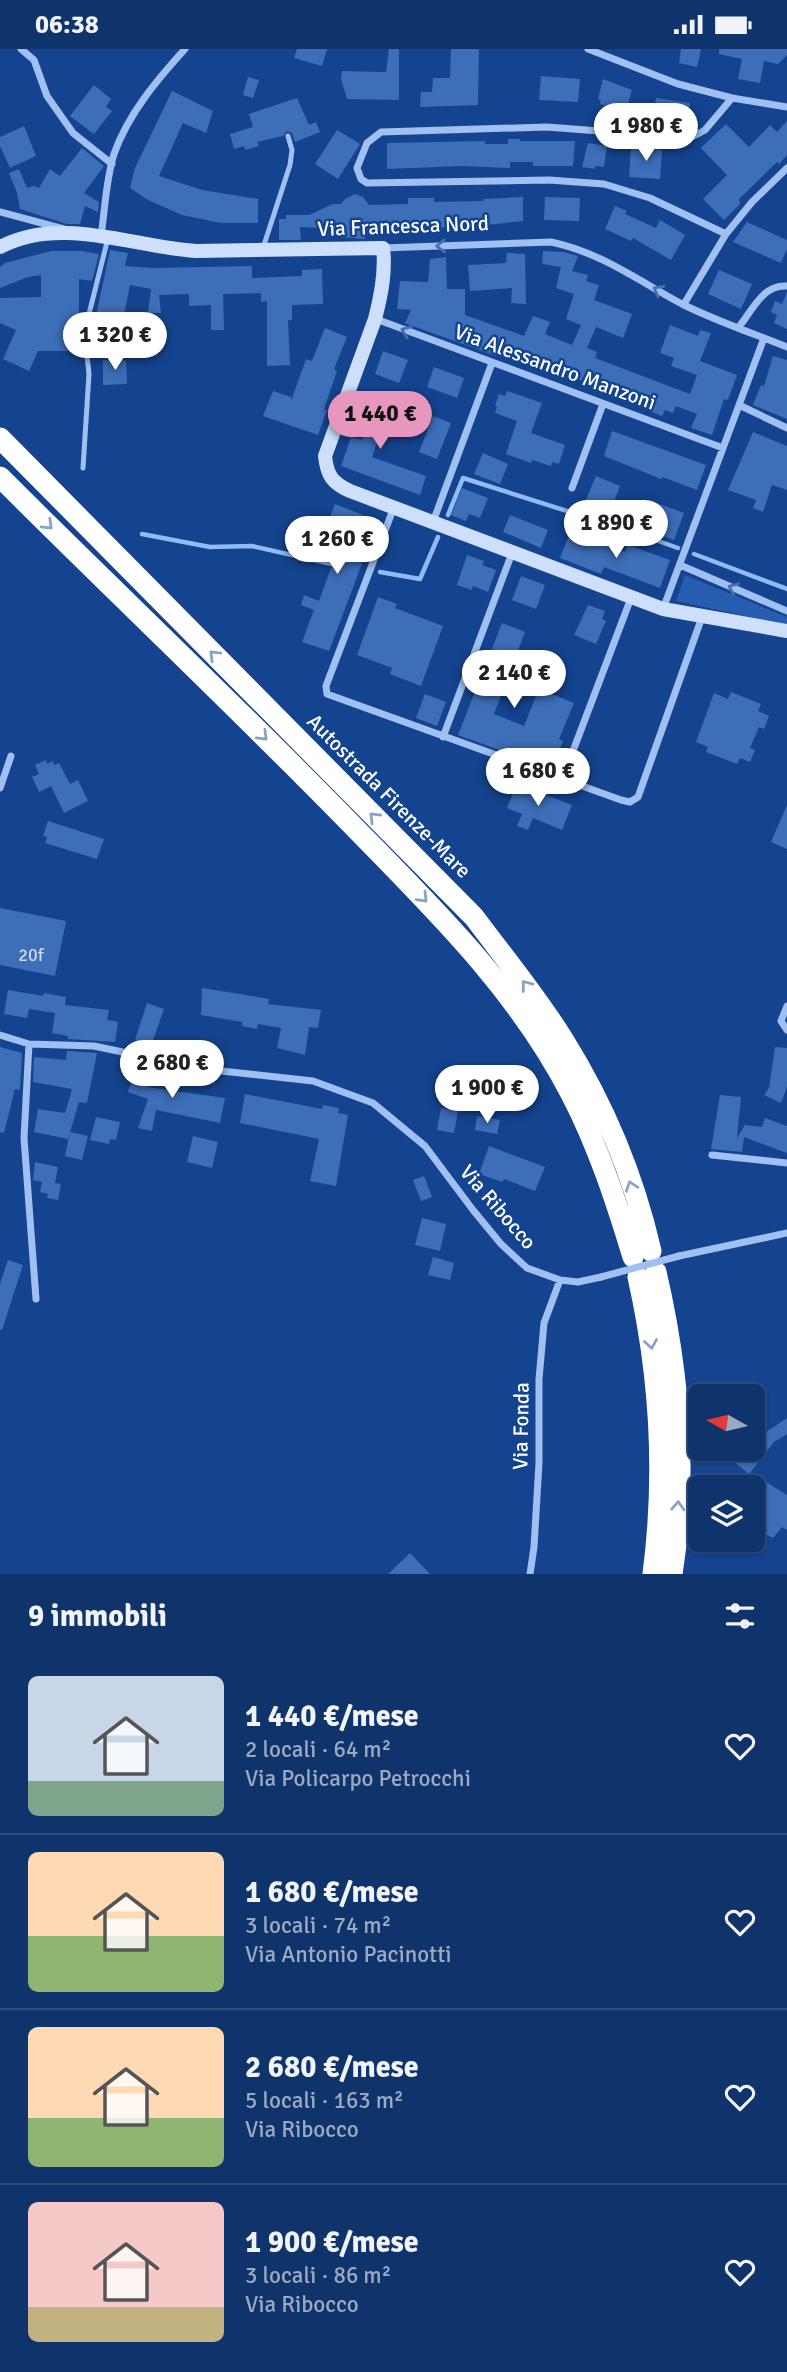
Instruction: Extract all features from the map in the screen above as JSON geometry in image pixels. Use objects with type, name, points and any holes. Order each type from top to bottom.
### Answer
[{"type":"highway","name":"Autostrada Firenze-Mare","points":[[0,438],[474,917],[537,1000],[589,1084],[629,1180],[645,1264],[660,1426],[658,1535],[653,1574]]},
{"type":"highway","name":"Autostrada Firenze-Mare","points":[[0,477],[315,787],[456,931],[518,1009],[570,1093],[600,1157],[667,1320],[677,1389],[681,1459],[672,1574]]},
{"type":"main road","name":"Via Francesca Nord","points":[[0,247],[30,237],[82,233],[171,249],[262,251],[383,248]]},
{"type":"main road","points":[[383,248],[381,296],[375,319],[325,456],[331,480],[338,486],[663,609],[787,631]]},
{"type":"street","points":[[21,49],[34,59],[47,96],[73,133],[111,164]]},
{"type":"street","points":[[104,237],[111,164],[118,145],[150,88],[185,49]]},
{"type":"street","points":[[588,49],[678,84],[787,107]]},
{"type":"street","points":[[726,233],[650,198],[604,184],[549,180],[367,183],[357,168],[367,143],[381,132],[547,127],[690,138],[705,130],[732,97]]},
{"type":"street","points":[[684,304],[726,233],[752,202],[787,168]]},
{"type":"street","points":[[0,212],[82,233]]},
{"type":"street","name":"Via Francesca Nord","points":[[383,248],[551,242],[593,254],[684,304],[787,347]]},
{"type":"street","points":[[738,328],[772,287],[787,286]]},
{"type":"street","name":"Via Alessandro Manzoni","points":[[375,319],[723,448]]},
{"type":"street","points":[[663,609],[764,338]]},
{"type":"street","points":[[433,522],[492,363]]},
{"type":"street","points":[[572,488],[603,404]]},
{"type":"street","points":[[739,405],[787,428]]},
{"type":"street","points":[[394,507],[326,687],[327,694],[562,780],[621,800],[631,802],[638,797],[702,617]]},
{"type":"street","points":[[443,737],[512,553]]},
{"type":"street","points":[[680,565],[787,611]]},
{"type":"street","points":[[562,780],[631,597]]},
{"type":"street","points":[[0,788],[10,755]]},
{"type":"street","points":[[787,1006],[781,1021],[787,1030]]},
{"type":"street","name":"Via Ribocco","points":[[0,1035],[29,1044],[94,1046],[203,1069],[313,1081],[373,1103],[425,1146],[472,1210],[514,1257],[535,1272],[560,1280],[578,1282],[787,1233]]},
{"type":"street","points":[[29,1044],[24,1138],[36,1299]]},
{"type":"street","points":[[712,1156],[787,1163]]},
{"type":"street","name":"Via Fonda","points":[[530,1574],[539,1463],[539,1379],[544,1323],[560,1280]]},
{"type":"lane","points":[[262,251],[290,165],[292,150],[288,136]]},
{"type":"lane","points":[[83,468],[89,374],[86,346],[88,318],[104,237]]},
{"type":"shaded area","points":[[685,575],[787,617],[787,625],[676,601]]},
{"type":"building","points":[[297,49],[327,49],[322,66],[294,58]]},
{"type":"building","points":[[389,49],[399,49],[399,100],[347,99],[341,79],[342,71],[386,72]]},
{"type":"building","points":[[451,49],[479,49],[478,105],[420,107],[421,92],[432,92],[433,78],[450,78]]},
{"type":"building","points":[[681,49],[701,49],[697,67],[679,63]]},
{"type":"building","points":[[719,49],[787,49],[787,55],[778,64],[764,61],[760,83],[738,79],[742,59],[719,54]]},
{"type":"building","points":[[541,76],[580,79],[578,102],[539,100]]},
{"type":"building","points":[[248,77],[259,80],[253,98],[243,95]]},
{"type":"building","points":[[603,79],[632,90],[627,108],[619,106],[618,109],[600,104],[601,100],[598,99]]},
{"type":"building","points":[[94,85],[111,99],[106,107],[112,111],[94,134],[70,116]]},
{"type":"building","points":[[172,91],[213,111],[206,133],[183,123],[159,176],[202,190],[258,199],[258,223],[221,223],[182,215],[148,200],[130,188],[135,168]]},
{"type":"building","points":[[297,98],[309,125],[316,122],[320,132],[295,142],[292,133],[287,131],[283,136],[257,142],[259,146],[245,150],[244,146],[234,149],[230,134],[253,127],[249,114]]},
{"type":"building","points":[[656,98],[690,103],[687,126],[652,121]]},
{"type":"building","points":[[787,121],[787,155],[739,199],[740,204],[724,220],[703,199],[727,175],[701,148],[726,124],[749,147],[770,125],[777,132]]},
{"type":"building","points":[[24,126],[36,156],[10,168],[0,146],[0,137]]},
{"type":"building","points":[[337,130],[360,144],[338,179],[315,164]]},
{"type":"building","points":[[508,139],[575,141],[573,166],[533,166],[533,162],[510,162],[510,168],[462,166],[387,169],[387,143],[485,141],[485,144],[508,144]]},
{"type":"building","points":[[588,143],[607,146],[604,167],[582,167]]},
{"type":"building","points":[[82,148],[104,166],[84,193],[99,202],[98,212],[85,206],[80,224],[67,224],[20,209],[9,173],[19,169],[27,188],[39,188],[50,169],[60,176]]},
{"type":"building","points":[[631,148],[662,150],[660,179],[629,177]]},
{"type":"building","points":[[355,194],[363,197],[369,205],[408,204],[408,198],[434,198],[434,202],[523,197],[523,221],[467,227],[399,229],[400,234],[367,235],[364,239],[341,237],[340,229],[300,227],[301,240],[279,240],[279,219],[286,219],[286,215],[309,215],[333,204],[341,204]]},
{"type":"building","points":[[545,197],[580,198],[579,221],[544,220]]},
{"type":"building","points":[[615,206],[627,211],[625,214],[656,228],[660,220],[685,235],[671,260],[633,238],[631,241],[605,229]]},
{"type":"building","points":[[747,222],[787,240],[787,249],[781,263],[733,242]]},
{"type":"building","points":[[110,250],[128,253],[125,266],[252,266],[252,278],[302,276],[302,270],[322,269],[323,304],[292,305],[292,320],[288,320],[290,365],[267,366],[267,301],[261,302],[261,293],[223,294],[224,330],[211,330],[211,305],[189,306],[189,294],[159,295],[161,313],[148,313],[151,289],[130,285],[122,326],[95,321]]},
{"type":"building","points":[[51,251],[99,254],[92,281],[79,279],[79,338],[72,338],[73,351],[38,351],[29,371],[3,359],[16,330],[0,323],[0,298],[41,297],[41,275],[0,288],[0,267],[5,263]]},
{"type":"building","points":[[543,251],[578,256],[572,271],[588,275],[586,281],[599,285],[594,300],[632,314],[623,338],[596,327],[587,348],[597,352],[595,358],[690,394],[697,375],[671,366],[674,358],[660,353],[670,325],[698,336],[700,330],[711,333],[700,361],[737,375],[728,400],[724,399],[712,435],[691,428],[697,414],[676,406],[673,413],[665,410],[662,416],[644,409],[645,405],[552,369],[551,373],[503,354],[497,353],[496,356],[405,323],[411,310],[397,309],[400,281],[428,282],[430,259],[446,257],[447,289],[465,289],[465,315],[524,336],[533,316],[550,322],[545,334],[572,345],[581,325],[566,319],[574,294],[556,288],[561,267],[542,264]]},
{"type":"building","points":[[507,253],[525,254],[526,304],[511,303],[512,288],[470,291],[468,265],[506,263]]},
{"type":"building","points":[[719,270],[752,284],[741,309],[708,294]]},
{"type":"building","points":[[787,292],[787,329],[774,323],[777,315],[771,312],[775,301],[782,304]]},
{"type":"building","points":[[325,328],[347,337],[334,369],[337,371],[318,435],[263,416],[273,391],[291,397],[291,401],[306,359],[312,361]]},
{"type":"building","points":[[383,351],[408,360],[399,383],[375,374]]},
{"type":"building","points":[[773,356],[787,360],[787,419],[753,405],[761,385],[764,386]]},
{"type":"building","points":[[103,360],[126,360],[127,384],[103,385]]},
{"type":"building","points":[[434,367],[464,378],[457,398],[427,387]]},
{"type":"building","points":[[507,391],[542,403],[531,433],[565,445],[559,464],[552,462],[551,466],[532,460],[531,463],[506,454],[517,421],[495,413],[495,406],[499,394],[505,396]]},
{"type":"building","points":[[377,396],[399,404],[399,408],[391,431],[382,428],[372,457],[426,476],[420,495],[341,466],[351,437],[362,440]]},
{"type":"building","points":[[433,416],[451,423],[437,459],[419,452]]},
{"type":"building","points":[[612,431],[706,465],[697,490],[604,456]]},
{"type":"building","points":[[753,432],[787,446],[787,490],[772,485],[763,512],[753,508],[756,500],[728,490]]},
{"type":"building","points":[[483,453],[508,464],[500,484],[474,474]]},
{"type":"building","points":[[596,476],[620,486],[610,512],[585,502]]},
{"type":"building","points":[[462,488],[488,498],[480,518],[469,514],[466,521],[451,515]]},
{"type":"building","points":[[649,500],[684,513],[674,540],[652,532],[655,521],[643,517]]},
{"type":"building","points":[[335,504],[363,515],[359,531],[372,537],[329,651],[302,642],[314,610],[301,605],[304,595],[319,601],[334,560],[323,559],[334,536],[324,533]]},
{"type":"building","points":[[510,515],[548,530],[541,548],[503,532]]},
{"type":"building","points":[[570,533],[599,545],[600,541],[625,552],[628,545],[670,560],[660,588],[604,567],[601,574],[560,558]]},
{"type":"building","points":[[467,555],[484,561],[482,565],[496,570],[488,592],[473,586],[472,590],[457,585]]},
{"type":"building","points":[[521,576],[545,585],[536,609],[512,600]]},
{"type":"building","points":[[378,597],[397,604],[395,608],[443,626],[421,686],[390,674],[392,668],[357,655]]},
{"type":"building","points":[[588,605],[605,611],[602,619],[606,621],[596,644],[574,635]]},
{"type":"building","points":[[502,623],[525,632],[494,714],[524,726],[539,689],[574,703],[559,739],[563,741],[552,769],[458,735]]},
{"type":"building","points":[[731,692],[761,704],[758,711],[769,716],[764,729],[759,727],[750,748],[755,750],[750,762],[740,758],[737,764],[706,752],[708,747],[696,742],[714,693],[728,699]]},
{"type":"building","points":[[425,694],[446,702],[437,726],[416,718]]},
{"type":"building","points":[[46,760],[47,764],[53,761],[54,765],[59,763],[70,784],[78,780],[88,801],[64,813],[51,786],[39,792],[32,777],[39,774],[35,765]]},
{"type":"building","points":[[517,784],[572,805],[562,830],[533,818],[528,830],[517,826],[522,814],[507,808]]},
{"type":"building","points":[[787,805],[787,849],[771,842]]},
{"type":"building","points":[[48,821],[104,839],[97,859],[45,843],[47,837],[43,836]]},
{"type":"building","points":[[0,908],[66,921],[55,976],[0,965]]},
{"type":"building","points":[[202,988],[269,999],[268,1004],[321,1010],[318,1028],[309,1027],[305,1055],[277,1048],[281,1028],[258,1024],[257,1029],[242,1026],[242,1022],[201,1015]]},
{"type":"building","points":[[8,990],[66,997],[65,1005],[109,1010],[107,1020],[118,1022],[115,1042],[68,1039],[68,1036],[52,1033],[55,1013],[29,1009],[27,1018],[4,1014]]},
{"type":"building","points":[[147,1003],[164,1009],[151,1046],[135,1040]]},
{"type":"building","points":[[0,1047],[22,1053],[20,1090],[15,1089],[4,1133],[0,1132]]},
{"type":"building","points":[[775,1047],[787,1048],[787,1087],[781,1103],[764,1095],[769,1088]]},
{"type":"building","points":[[67,1051],[97,1053],[87,1103],[79,1102],[68,1139],[34,1132],[38,1109],[65,1113],[72,1089],[33,1082],[34,1057],[66,1060]]},
{"type":"building","points":[[138,1061],[154,1065],[147,1087],[225,1098],[220,1123],[156,1110],[152,1131],[138,1128],[148,1099],[128,1092]]},
{"type":"building","points":[[245,1094],[322,1109],[323,1105],[339,1108],[338,1113],[348,1115],[336,1186],[310,1181],[319,1139],[240,1123]]},
{"type":"building","points":[[720,1095],[741,1097],[737,1138],[745,1125],[762,1127],[765,1118],[787,1126],[787,1153],[744,1137],[742,1152],[711,1149]]},
{"type":"building","points":[[441,1108],[458,1111],[454,1133],[437,1130]]},
{"type":"building","points":[[477,1116],[500,1120],[497,1134],[475,1130]]},
{"type":"building","points":[[96,1117],[120,1122],[116,1140],[110,1139],[109,1144],[90,1140]]},
{"type":"building","points":[[70,1132],[88,1136],[82,1160],[65,1156]]},
{"type":"building","points":[[193,1136],[218,1142],[212,1168],[187,1162]]},
{"type":"building","points":[[489,1146],[545,1167],[535,1191],[504,1179],[502,1182],[479,1174]]},
{"type":"building","points":[[35,1162],[58,1167],[55,1183],[61,1184],[58,1200],[47,1198],[48,1194],[40,1192],[42,1182],[33,1180]]},
{"type":"building","points":[[424,1176],[432,1197],[421,1201],[413,1180]]},
{"type":"building","points":[[422,1218],[446,1224],[440,1251],[415,1245]]},
{"type":"building","points":[[433,1257],[454,1263],[450,1280],[428,1275]]},
{"type":"building","points":[[8,1260],[23,1265],[0,1330],[0,1284]]},
{"type":"building","points":[[787,1418],[787,1434],[774,1442],[765,1454],[766,1432]]},
{"type":"building","points":[[733,1461],[759,1461],[749,1474]]},
{"type":"building","points":[[765,1481],[787,1495],[787,1530],[782,1527],[773,1538],[765,1534]]},
{"type":"building","points":[[410,1553],[430,1574],[388,1574]]},
{"type":"waterway","points":[[448,515],[463,478],[678,548]]},
{"type":"waterway","points":[[142,534],[210,547],[252,546],[336,565]]},
{"type":"waterway","points":[[380,572],[420,579],[438,537]]},
{"type":"waterway","points":[[694,554],[787,589]]}]
